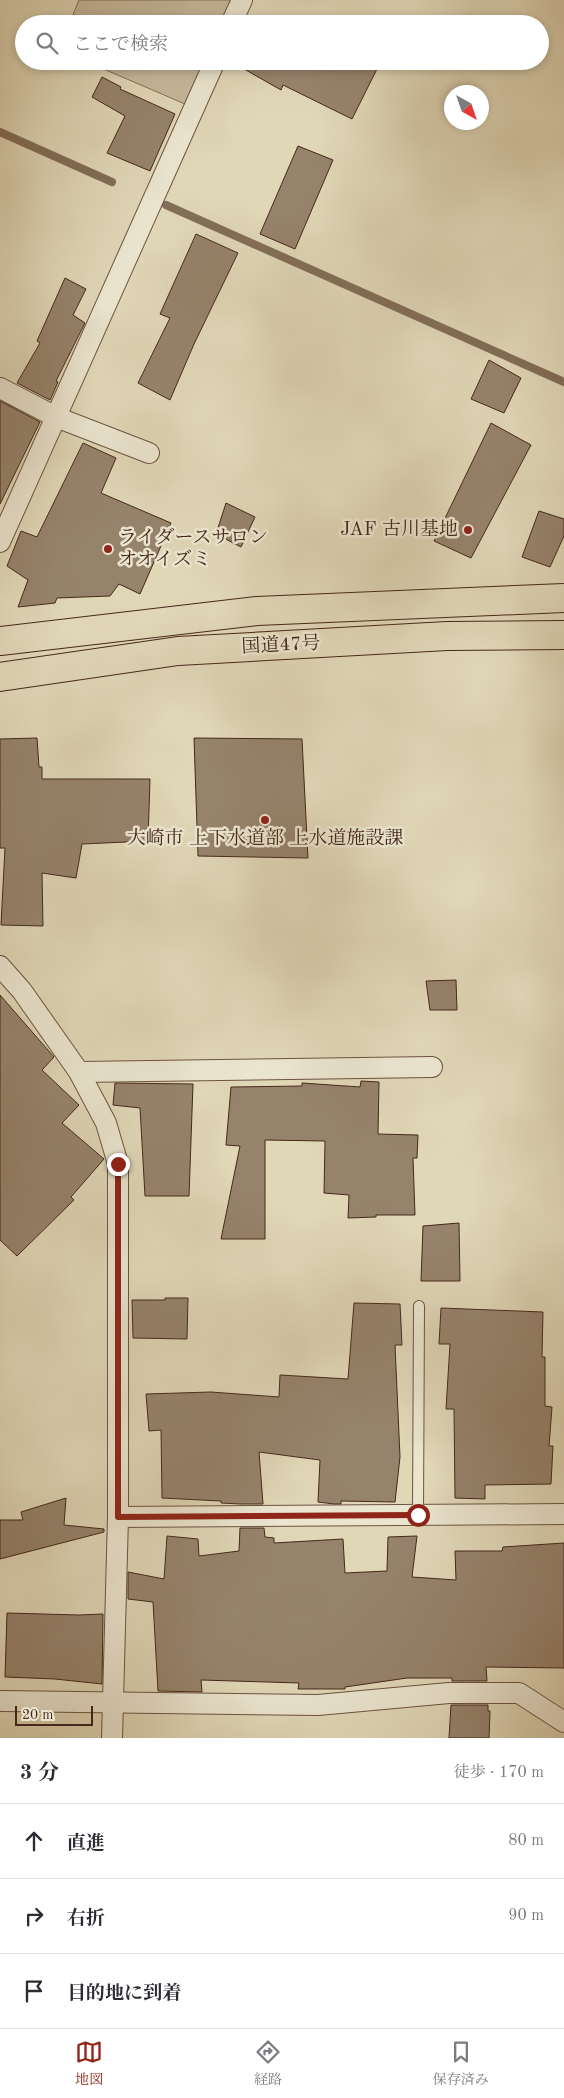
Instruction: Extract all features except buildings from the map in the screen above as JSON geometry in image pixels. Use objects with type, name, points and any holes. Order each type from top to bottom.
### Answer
[{"type":"highway","name":"国道47号","points":[[0,641],[257,611],[564,598]]},
{"type":"highway","name":"国道47号","points":[[0,677],[178,652],[448,636],[564,635]]},
{"type":"street","points":[[236,15],[242,0]]},
{"type":"street","points":[[0,542],[211,70]]},
{"type":"street","points":[[0,388],[56,416],[148,453]]},
{"type":"street","points":[[0,966],[22,991],[79,1072],[106,1123],[118,1164],[118,1517],[112,1738]]},
{"type":"street","points":[[79,1072],[432,1067]]},
{"type":"street","points":[[118,1517],[564,1514]]},
{"type":"street","points":[[0,1701],[318,1705],[449,1693],[519,1693],[564,1722]]},
{"type":"lane","points":[[418,1306],[418,1515]]},
{"type":"shaded area","points":[[79,0],[231,0],[224,15],[73,15]]},
{"type":"shaded area","points":[[106,70],[200,70],[185,104]]},
{"type":"waterway","points":[[0,132],[112,182]]},
{"type":"waterway","points":[[166,205],[564,382]]},
{"type":"place","name":"JAF 古川基地","points":[[468,530]]},
{"type":"place","name":"ライダースサロン オオイズミ","points":[[108,549]]},
{"type":"place","name":"大崎市 上下水道部 上水道施設課","points":[[265,820]]},
{"type":"route","points":[[118,1164],[118,1517],[418,1515]]}]
